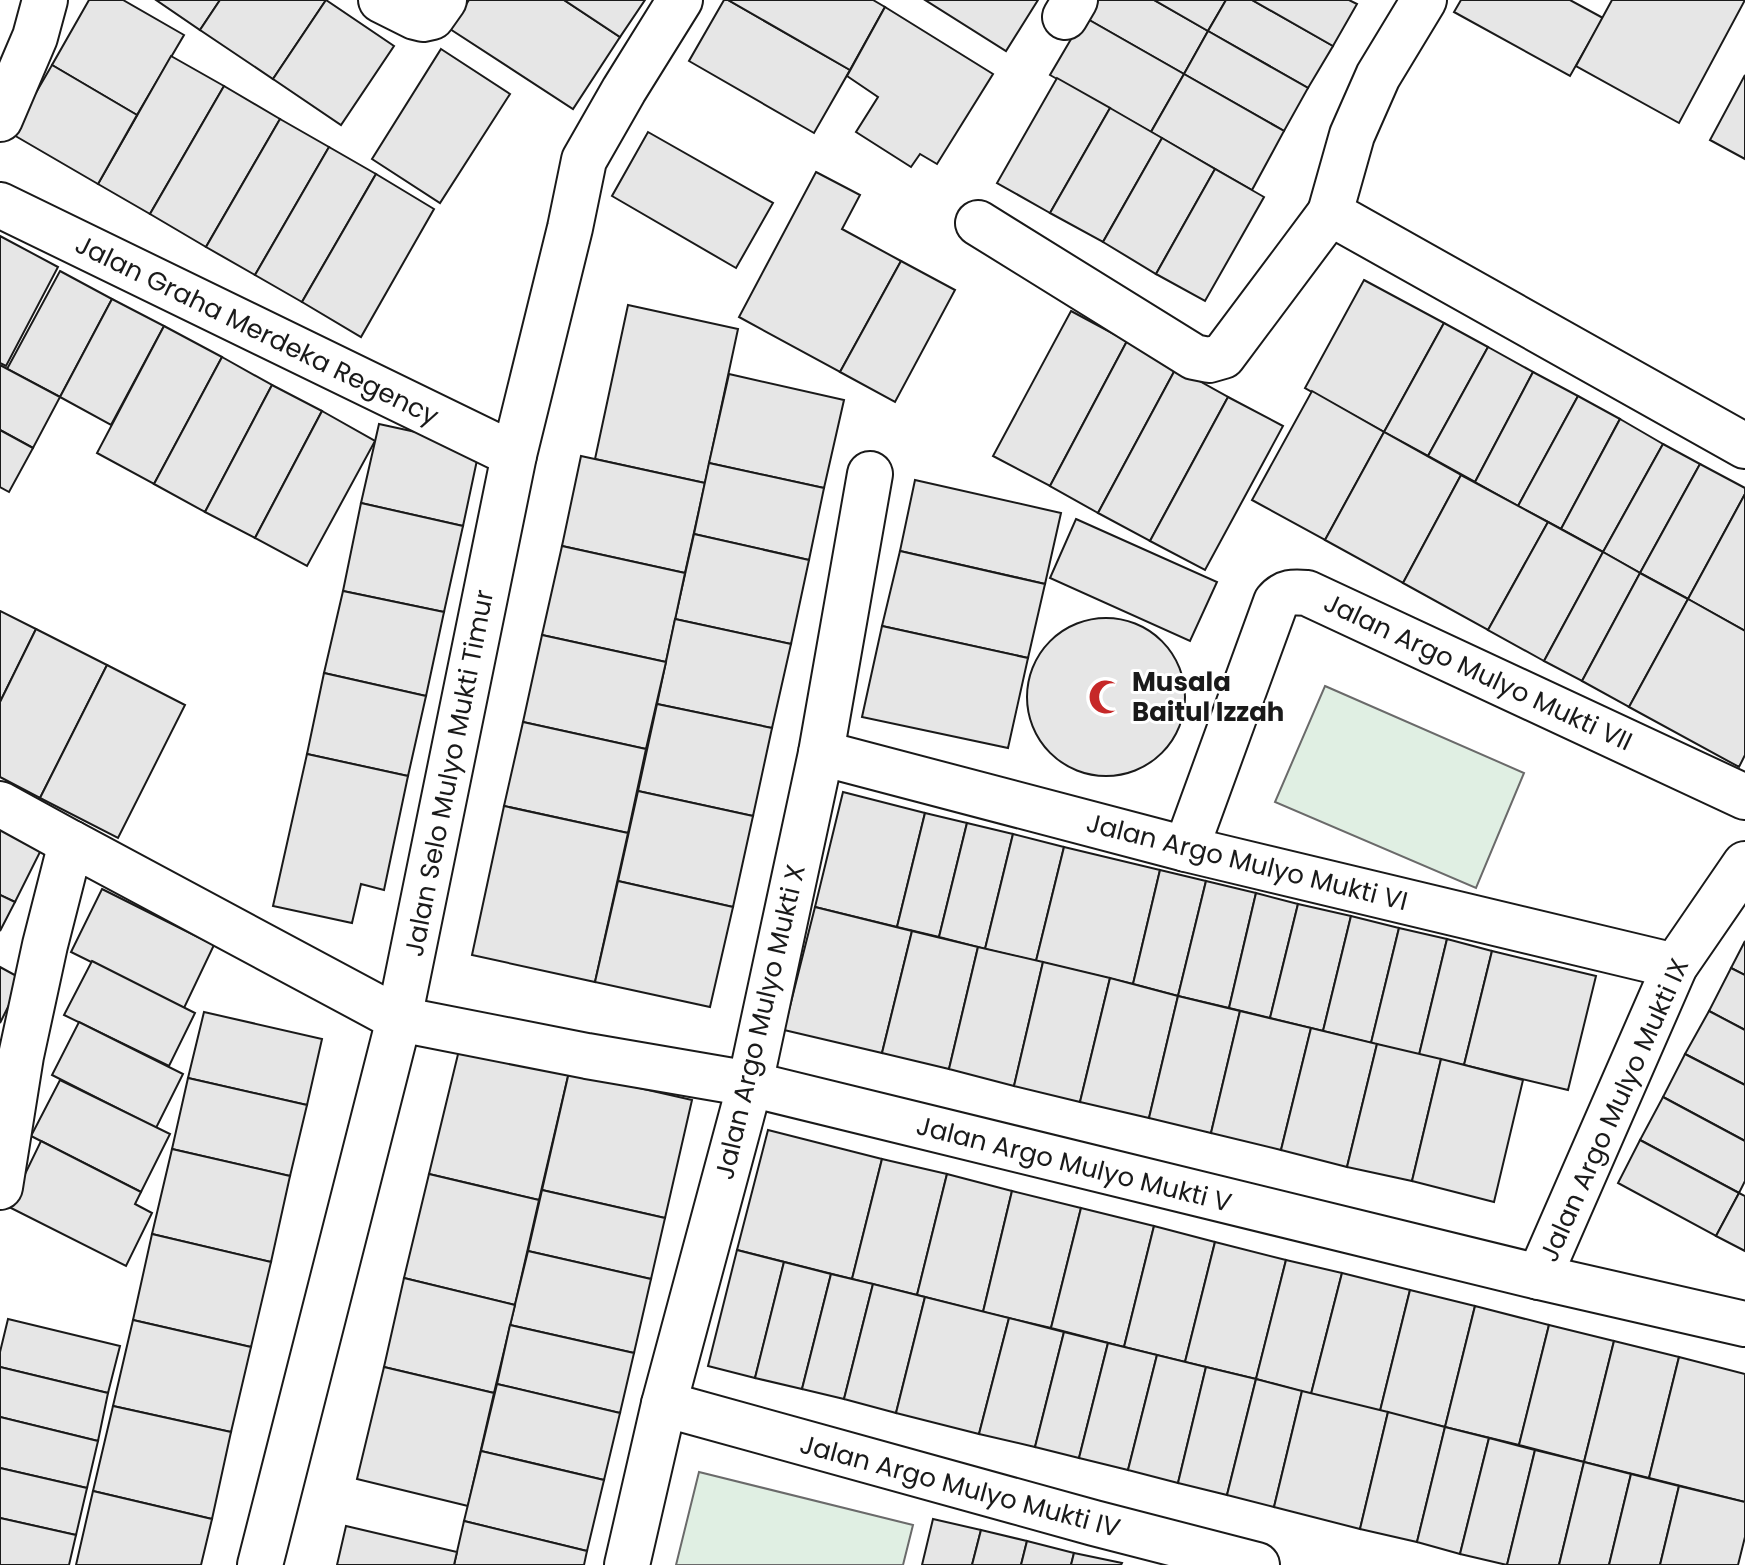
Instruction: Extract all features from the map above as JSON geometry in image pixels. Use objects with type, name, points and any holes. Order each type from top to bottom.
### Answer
[{"type":"street","points":[[0,119],[35,37],[45,0]]},
{"type":"street","points":[[381,0],[423,19],[432,17],[444,0]]},
{"type":"street","name":"Jalan Selo Mulyo Mukti Timur","points":[[260,1565],[399,1019],[514,455],[584,160],[680,0]]},
{"type":"street","points":[[978,223],[1194,357],[1209,360],[1223,356],[1330,213],[1352,135],[1378,76],[1424,0]]},
{"type":"street","name":"Jalan Graha Merdeka Regency","points":[[0,205],[514,455]]},
{"type":"street","points":[[1330,213],[1745,446]]},
{"type":"street","name":"Jalan Argo Mulyo Mukti X","points":[[627,1565],[664,1404],[750,1084],[821,753],[870,474]]},
{"type":"street","name":"Jalan Argo Mulyo Mukti VII","points":[[1186,849],[1276,602],[1282,595],[1294,592],[1307,593],[1745,797]]},
{"type":"street","name":"Jalan Argo Mulyo Mukti VI","points":[[821,753],[1186,849],[1675,966]]},
{"type":"street","name":"Jalan Argo Mulyo Mukti V","points":[[0,804],[399,1019],[750,1084],[1539,1277],[1745,1324]]},
{"type":"street","points":[[0,1187],[10,1050],[45,945],[71,843]]},
{"type":"street","name":"Jalan Argo Mulyo Mukti IX","points":[[1539,1277],[1675,966],[1745,864]]},
{"type":"street","name":"Jalan Argo Mulyo Mukti IV","points":[[664,1404],[1257,1565]]},
{"type":"green space","points":[[1325,686],[1524,773],[1476,888],[1275,802]]},
{"type":"green space","points":[[699,1472],[913,1525],[903,1565],[676,1565]]},
{"type":"building","points":[[89,0],[123,0],[184,35],[137,115],[52,65]]},
{"type":"building","points":[[156,0],[220,0],[200,30]]},
{"type":"building","points":[[220,0],[326,0],[273,79],[200,30]]},
{"type":"building","points":[[326,0],[394,46],[341,125],[273,79]]},
{"type":"building","points":[[469,0],[564,0],[620,37],[573,109],[450,29]]},
{"type":"building","points":[[564,0],[645,0],[620,37]]},
{"type":"building","points":[[724,0],[850,70],[814,133],[689,61]]},
{"type":"building","points":[[728,0],[873,0],[885,7],[850,70]]},
{"type":"building","points":[[925,0],[1038,0],[1006,51]]},
{"type":"building","points":[[1093,0],[1154,0],[1208,31],[1184,74],[1084,17]]},
{"type":"building","points":[[1154,0],[1226,0],[1208,31]]},
{"type":"building","points":[[1226,0],[1252,0],[1333,46],[1308,88],[1208,31]]},
{"type":"building","points":[[1252,0],[1349,0],[1357,4],[1333,46]]},
{"type":"building","points":[[1461,0],[1570,0],[1603,18],[1570,76],[1454,12]]},
{"type":"building","points":[[1612,0],[1745,0],[1679,123],[1576,66]]},
{"type":"building","points":[[885,7],[993,74],[937,164],[920,154],[911,167],[856,132],[878,97],[847,76]]},
{"type":"building","points":[[1084,17],[1184,74],[1151,132],[1050,75]]},
{"type":"building","points":[[1208,31],[1308,88],[1284,131],[1184,74]]},
{"type":"building","points":[[441,49],[510,94],[440,203],[372,159]]},
{"type":"building","points":[[171,56],[224,86],[150,214],[98,184]]},
{"type":"building","points":[[52,65],[137,115],[98,184],[12,134]]},
{"type":"building","points":[[1184,74],[1284,131],[1252,190],[1151,132]]},
{"type":"building","points":[[1745,75],[1745,159],[1710,140]]},
{"type":"building","points":[[1057,78],[1110,108],[1050,213],[997,183]]},
{"type":"building","points":[[224,86],[280,119],[206,247],[150,214]]},
{"type":"building","points":[[1110,108],[1162,138],[1103,242],[1050,213]]},
{"type":"building","points":[[280,119],[329,147],[255,275],[206,247]]},
{"type":"building","points":[[648,132],[773,203],[736,268],[612,196]]},
{"type":"building","points":[[1162,138],[1215,169],[1156,274],[1103,242]]},
{"type":"building","points":[[329,147],[376,174],[302,302],[255,275]]},
{"type":"building","points":[[1215,169],[1264,197],[1205,301],[1156,274]]},
{"type":"building","points":[[816,172],[860,195],[842,229],[901,261],[840,372],[739,317]]},
{"type":"building","points":[[376,174],[434,209],[361,337],[302,302]]},
{"type":"building","points":[[0,236],[58,267],[6,366],[0,363]]},
{"type":"building","points":[[901,261],[955,290],[895,402],[840,372]]},
{"type":"building","points":[[60,271],[112,299],[60,397],[7,369]]},
{"type":"building","points":[[1364,280],[1444,323],[1384,432],[1305,388]]},
{"type":"building","points":[[112,299],[164,326],[111,425],[60,397]]},
{"type":"building","points":[[628,305],[738,329],[705,483],[595,459]]},
{"type":"building","points":[[1071,311],[1127,341],[1050,486],[993,456]]},
{"type":"building","points":[[1444,323],[1488,347],[1428,456],[1384,432]]},
{"type":"building","points":[[164,326],[222,357],[154,484],[97,453]]},
{"type":"building","points":[[1127,341],[1176,368],[1098,513],[1050,486]]},
{"type":"building","points":[[1488,347],[1533,372],[1475,482],[1428,456]]},
{"type":"building","points":[[222,357],[272,385],[205,512],[154,484]]},
{"type":"building","points":[[0,365],[60,397],[33,448],[0,430]]},
{"type":"building","points":[[1176,368],[1228,397],[1150,541],[1098,513]]},
{"type":"building","points":[[1533,372],[1578,396],[1518,506],[1475,482]]},
{"type":"building","points":[[729,374],[844,400],[824,488],[709,463]]},
{"type":"building","points":[[272,385],[322,411],[255,538],[205,512]]},
{"type":"building","points":[[1312,391],[1384,432],[1325,540],[1252,500]]},
{"type":"building","points":[[1578,396],[1620,419],[1561,529],[1518,506]]},
{"type":"building","points":[[1228,397],[1283,426],[1205,570],[1150,541]]},
{"type":"building","points":[[322,411],[375,441],[307,566],[255,538]]},
{"type":"building","points":[[1620,419],[1663,444],[1603,552],[1561,529]]},
{"type":"building","points":[[379,424],[480,446],[463,526],[361,503]]},
{"type":"building","points":[[0,430],[33,448],[9,492],[0,487]]},
{"type":"building","points":[[1384,432],[1461,475],[1403,583],[1325,540]]},
{"type":"building","points":[[1663,444],[1700,464],[1640,573],[1603,552]]},
{"type":"building","points":[[581,456],[705,483],[685,573],[562,546]]},
{"type":"building","points":[[709,463],[824,488],[809,560],[694,534]]},
{"type":"building","points":[[1700,464],[1745,488],[1745,494],[1688,599],[1640,573]]},
{"type":"building","points":[[1461,475],[1548,522],[1488,630],[1403,583]]},
{"type":"building","points":[[915,480],[1061,513],[1045,584],[900,551]]},
{"type":"building","points":[[1745,494],[1745,631],[1688,599]]},
{"type":"building","points":[[361,503],[463,526],[444,612],[343,591]]},
{"type":"building","points":[[1076,519],[1217,582],[1190,641],[1050,578]]},
{"type":"building","points":[[1548,522],[1603,552],[1544,661],[1488,630]]},
{"type":"building","points":[[694,534],[809,560],[791,644],[675,619]]},
{"type":"building","points":[[562,546],[685,573],[666,662],[542,635]]},
{"type":"building","points":[[900,551],[1045,584],[1028,658],[882,626]]},
{"type":"building","points":[[1603,552],[1640,573],[1582,681],[1544,661]]},
{"type":"building","points":[[1640,573],[1688,599],[1629,707],[1582,681]]},
{"type":"building","points":[[343,591],[444,612],[426,696],[324,673]]},
{"type":"building","points":[[1688,599],[1745,631],[1745,755],[1739,767],[1629,707]]},
{"type":"building","points":[[0,611],[36,629],[0,702]]},
{"type":"building","name":"Musala Baitul Izzah","points":[[1106,618],[1136,624],[1162,641],[1179,667],[1185,697],[1179,727],[1162,753],[1136,770],[1106,776],[1076,770],[1050,753],[1033,727],[1027,697],[1033,667],[1050,641],[1076,624]]},
{"type":"building","points":[[675,619],[791,644],[772,728],[657,704]]},
{"type":"building","points":[[882,626],[1028,658],[1008,748],[862,717]]},
{"type":"building","points":[[36,629],[107,665],[40,798],[0,777],[0,702]]},
{"type":"building","points":[[542,635],[666,662],[646,749],[523,722]]},
{"type":"building","points":[[107,665],[185,705],[118,838],[40,798]]},
{"type":"building","points":[[324,673],[426,696],[408,776],[307,754]]},
{"type":"building","points":[[657,704],[772,728],[753,816],[638,791]]},
{"type":"building","points":[[523,722],[646,749],[628,833],[504,806]]},
{"type":"building","points":[[307,754],[408,776],[384,890],[361,884],[352,923],[273,906]]},
{"type":"building","points":[[638,791],[753,816],[733,907],[618,881]]},
{"type":"building","points":[[843,792],[925,813],[897,927],[815,907]]},
{"type":"building","points":[[504,806],[628,833],[595,982],[472,955]]},
{"type":"building","points":[[925,813],[967,823],[939,937],[897,927]]},
{"type":"building","points":[[967,823],[1013,834],[985,949],[939,937]]},
{"type":"building","points":[[0,828],[41,850],[15,902],[0,895]]},
{"type":"building","points":[[1013,834],[1064,847],[1036,961],[985,949]]},
{"type":"building","points":[[1064,847],[1160,870],[1133,984],[1036,961]]},
{"type":"building","points":[[1160,870],[1206,881],[1178,996],[1133,984]]},
{"type":"building","points":[[618,881],[733,907],[710,1007],[595,982]]},
{"type":"building","points":[[1206,881],[1256,893],[1229,1008],[1178,996]]},
{"type":"building","points":[[102,889],[214,945],[184,1008],[71,952]]},
{"type":"building","points":[[1256,893],[1298,904],[1270,1018],[1229,1008]]},
{"type":"building","points":[[0,895],[15,902],[0,931]]},
{"type":"building","points":[[1298,904],[1351,916],[1323,1031],[1270,1018]]},
{"type":"building","points":[[815,907],[912,931],[882,1053],[784,1030]]},
{"type":"building","points":[[1351,916],[1399,928],[1371,1043],[1323,1031]]},
{"type":"building","points":[[1399,928],[1447,939],[1419,1055],[1371,1043]]},
{"type":"building","points":[[912,931],[978,947],[949,1069],[882,1053]]},
{"type":"building","points":[[1447,939],[1492,951],[1464,1065],[1419,1055]]},
{"type":"building","points":[[1745,941],[1745,975],[1731,968]]},
{"type":"building","points":[[978,947],[1043,962],[1014,1086],[949,1069]]},
{"type":"building","points":[[1492,951],[1596,976],[1568,1090],[1464,1065]]},
{"type":"building","points":[[92,961],[195,1013],[169,1066],[64,1015]]},
{"type":"building","points":[[1043,962],[1110,978],[1080,1102],[1014,1086]]},
{"type":"building","points":[[0,967],[22,979],[0,1023]]},
{"type":"building","points":[[1731,968],[1745,975],[1745,1030],[1709,1011]]},
{"type":"building","points":[[1110,978],[1178,996],[1149,1118],[1080,1102]]},
{"type":"building","points":[[1178,996],[1240,1011],[1211,1133],[1149,1118]]},
{"type":"building","points":[[1240,1011],[1311,1028],[1281,1150],[1211,1133]]},
{"type":"building","points":[[1709,1011],[1745,1030],[1745,1085],[1685,1054]]},
{"type":"building","points":[[204,1012],[322,1039],[307,1105],[188,1078]]},
{"type":"building","points":[[79,1022],[183,1074],[156,1128],[52,1075]]},
{"type":"building","points":[[1311,1028],[1377,1044],[1347,1167],[1281,1150]]},
{"type":"building","points":[[1377,1044],[1441,1059],[1412,1181],[1347,1167]]},
{"type":"building","points":[[460,1046],[569,1072],[539,1200],[429,1174]]},
{"type":"building","points":[[1685,1054],[1745,1085],[1745,1141],[1663,1097]]},
{"type":"building","points":[[1441,1059],[1523,1080],[1494,1202],[1412,1181]]},
{"type":"building","points":[[569,1072],[692,1100],[665,1218],[542,1190]]},
{"type":"building","points":[[188,1078],[307,1105],[290,1176],[172,1149]]},
{"type":"building","points":[[60,1080],[170,1134],[141,1192],[31,1136]]},
{"type":"building","points":[[1663,1097],[1745,1141],[1745,1181],[1739,1193],[1640,1140]]},
{"type":"building","points":[[768,1130],[882,1159],[852,1279],[737,1250]]},
{"type":"building","points":[[1640,1140],[1739,1193],[1716,1236],[1618,1183]]},
{"type":"building","points":[[41,1141],[141,1192],[135,1204],[152,1213],[126,1266],[9,1207]]},
{"type":"building","points":[[172,1149],[290,1176],[271,1262],[152,1234]]},
{"type":"building","points":[[882,1159],[947,1174],[917,1295],[852,1279]]},
{"type":"building","points":[[429,1174],[539,1200],[515,1305],[404,1278]]},
{"type":"building","points":[[947,1174],[1012,1191],[983,1312],[917,1295]]},
{"type":"building","points":[[542,1190],[665,1218],[651,1279],[528,1251]]},
{"type":"building","points":[[1012,1191],[1081,1208],[1051,1328],[983,1312]]},
{"type":"building","points":[[1739,1193],[1745,1196],[1745,1251],[1716,1236]]},
{"type":"building","points":[[1081,1208],[1154,1226],[1124,1347],[1051,1328]]},
{"type":"building","points":[[1154,1226],[1215,1242],[1185,1362],[1124,1347]]},
{"type":"building","points":[[152,1234],[271,1262],[251,1347],[133,1320]]},
{"type":"building","points":[[1215,1242],[1286,1260],[1256,1379],[1185,1362]]},
{"type":"building","points":[[737,1250],[784,1262],[755,1378],[708,1366]]},
{"type":"building","points":[[528,1251],[651,1279],[634,1353],[510,1325]]},
{"type":"building","points":[[1286,1260],[1342,1273],[1311,1394],[1256,1379]]},
{"type":"building","points":[[784,1262],[831,1274],[802,1389],[755,1378]]},
{"type":"building","points":[[1342,1273],[1410,1290],[1380,1411],[1311,1394]]},
{"type":"building","points":[[831,1274],[873,1284],[844,1399],[802,1389]]},
{"type":"building","points":[[404,1278],[515,1305],[494,1393],[384,1367]]},
{"type":"building","points":[[873,1284],[925,1297],[896,1413],[844,1399]]},
{"type":"building","points":[[1410,1290],[1475,1306],[1445,1427],[1380,1411]]},
{"type":"building","points":[[925,1297],[1009,1318],[979,1434],[896,1413]]},
{"type":"building","points":[[1475,1306],[1549,1325],[1519,1445],[1445,1427]]},
{"type":"building","points":[[1009,1318],[1064,1332],[1035,1447],[979,1434]]},
{"type":"building","points":[[8,1319],[120,1346],[108,1393],[0,1367],[0,1352]]},
{"type":"building","points":[[133,1320],[251,1347],[231,1432],[113,1406]]},
{"type":"building","points":[[510,1325],[634,1353],[620,1413],[497,1384]]},
{"type":"building","points":[[1549,1325],[1614,1341],[1584,1462],[1519,1445]]},
{"type":"building","points":[[1064,1332],[1108,1343],[1079,1458],[1035,1447]]},
{"type":"building","points":[[1614,1341],[1679,1357],[1649,1478],[1584,1462]]},
{"type":"building","points":[[1108,1343],[1157,1355],[1128,1470],[1079,1458]]},
{"type":"building","points":[[1157,1355],[1206,1367],[1178,1483],[1128,1470]]},
{"type":"building","points":[[1679,1357],[1745,1374],[1745,1502],[1649,1478]]},
{"type":"building","points":[[0,1367],[108,1393],[98,1441],[0,1417]]},
{"type":"building","points":[[384,1367],[494,1393],[468,1506],[357,1479]]},
{"type":"building","points":[[1206,1367],[1256,1379],[1227,1495],[1178,1483]]},
{"type":"building","points":[[1256,1379],[1302,1391],[1274,1507],[1227,1495]]},
{"type":"building","points":[[497,1384],[620,1413],[604,1480],[481,1451]]},
{"type":"building","points":[[1302,1391],[1388,1412],[1360,1529],[1274,1507]]},
{"type":"building","points":[[113,1406],[231,1432],[212,1519],[93,1491]]},
{"type":"building","points":[[1388,1412],[1445,1427],[1417,1542],[1360,1529]]},
{"type":"building","points":[[0,1417],[98,1441],[87,1488],[0,1468]]},
{"type":"building","points":[[1445,1427],[1489,1438],[1460,1554],[1417,1542]]},
{"type":"building","points":[[1489,1438],[1535,1450],[1507,1565],[1460,1554]]},
{"type":"building","points":[[1535,1450],[1584,1462],[1559,1565],[1507,1565]]},
{"type":"building","points":[[481,1451],[604,1480],[587,1551],[464,1521]]},
{"type":"building","points":[[1584,1462],[1631,1474],[1609,1565],[1559,1565]]},
{"type":"building","points":[[0,1468],[87,1488],[76,1535],[0,1518]]},
{"type":"building","points":[[1631,1474],[1679,1486],[1660,1565],[1609,1565]]},
{"type":"building","points":[[1679,1486],[1745,1502],[1745,1537],[1738,1565],[1660,1565]]},
{"type":"building","points":[[93,1491],[212,1519],[201,1565],[76,1565]]},
{"type":"building","points":[[0,1518],[76,1535],[69,1565],[0,1565]]},
{"type":"building","points":[[933,1519],[981,1530],[972,1565],[922,1565]]},
{"type":"building","points":[[464,1521],[587,1551],[584,1565],[454,1565]]},
{"type":"building","points":[[346,1526],[457,1552],[454,1565],[337,1565]]},
{"type":"building","points":[[981,1530],[1027,1541],[1021,1565],[972,1565]]},
{"type":"building","points":[[1027,1541],[1074,1553],[1071,1565],[1021,1565]]},
{"type":"building","points":[[1074,1553],[1122,1563],[1071,1565]]},
{"type":"place","name":"Musala Baitul Izzah","points":[[1106,697]]}]
